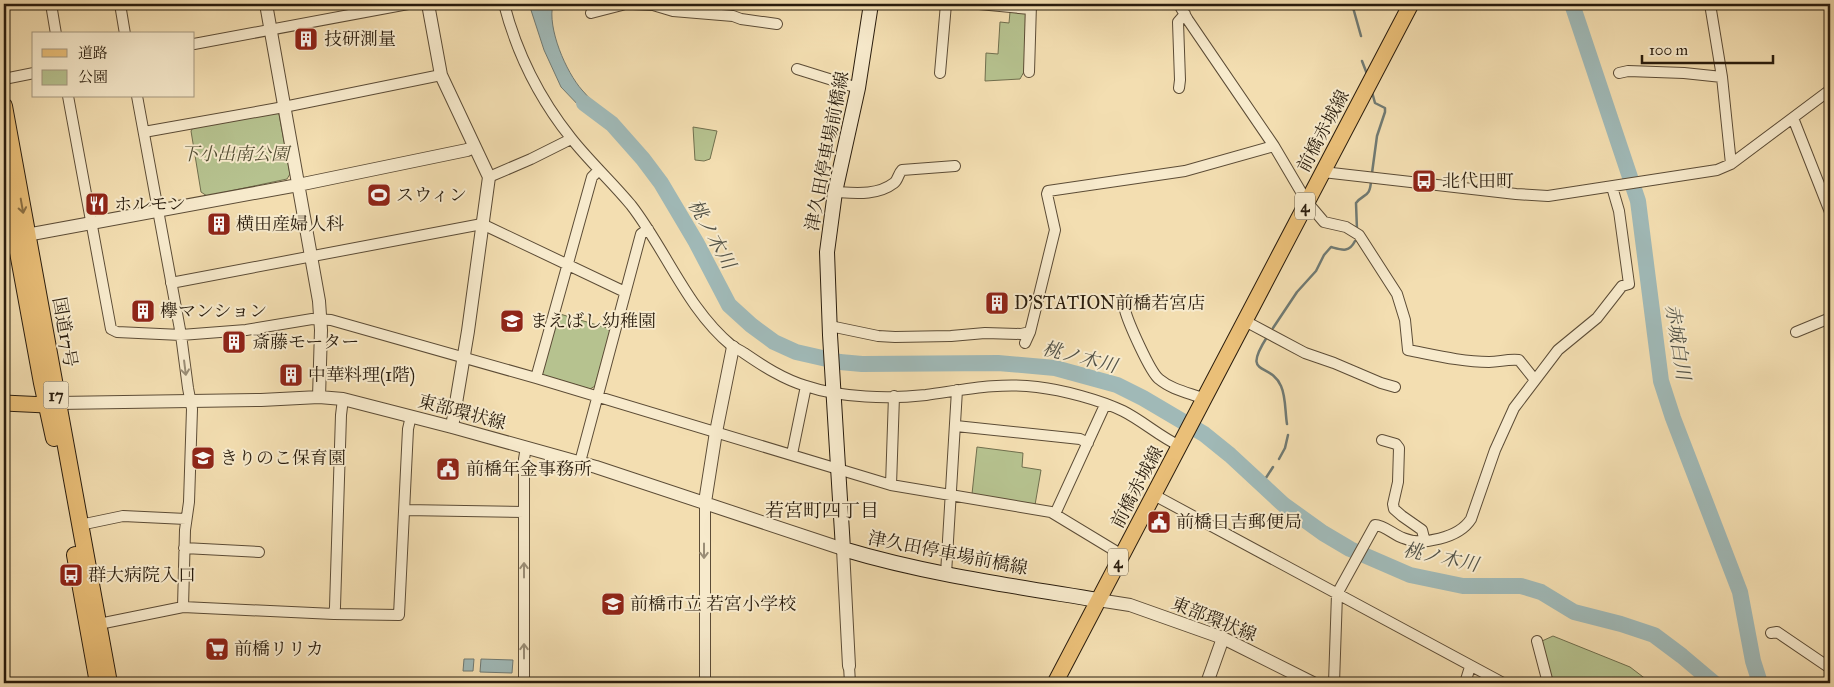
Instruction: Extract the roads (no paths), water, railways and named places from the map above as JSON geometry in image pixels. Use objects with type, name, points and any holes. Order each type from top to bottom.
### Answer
[{"type":"highway","name":"国道17号","points":[[4,106],[15,237]]},
{"type":"highway","name":"国道17号","points":[[4,176],[15,237],[80,525],[109,683]]},
{"type":"highway","name":"国道17号","points":[[52,404],[54,440],[98,683]]},
{"type":"main road","name":"津久田停車場前橋線","points":[[871,4],[858,88],[835,192],[827,252],[843,550],[875,559],[946,574],[1098,600]]},
{"type":"main road","name":"前橋赤城線","points":[[1202,404],[1411,4]]},
{"type":"main road","points":[[4,403],[52,404]]},
{"type":"main road","name":"4","points":[[1181,444],[1202,404]]},
{"type":"main road","name":"前橋赤城線","points":[[1056,683],[1181,444]]},
{"type":"street","points":[[51,4],[56,32]]},
{"type":"street","points":[[120,4],[125,32]]},
{"type":"street","points":[[266,4],[321,319],[319,397]]},
{"type":"street","points":[[195,44],[408,4]]},
{"type":"street","points":[[428,4],[441,75],[489,177],[464,358],[452,427]]},
{"type":"street","points":[[504,4],[516,45],[525,66],[537,88],[571,139],[631,206],[706,319],[733,347],[764,367],[806,386],[834,392],[894,396],[925,395],[982,386],[1037,387],[1066,392],[1122,411],[1181,444]]},
{"type":"street","points":[[591,13],[626,4],[654,5],[668,10],[696,8],[741,19],[778,24]]},
{"type":"street","points":[[940,73],[946,4]]},
{"type":"street","points":[[979,4],[1031,7],[1029,72]]},
{"type":"street","points":[[1180,4],[1184,14],[1274,146],[1307,202],[1324,222],[1346,227],[1359,235],[1397,294],[1406,320],[1408,350],[1464,360],[1490,362],[1507,359],[1519,360],[1535,380]]},
{"type":"street","points":[[1710,4],[1722,78],[1731,164]]},
{"type":"street","points":[[1179,88],[1178,22],[1184,14]]},
{"type":"street","points":[[797,69],[858,88]]},
{"type":"street","points":[[1619,73],[1628,71],[1684,73],[1722,78]]},
{"type":"street","points":[[4,79],[32,74]]},
{"type":"street","points":[[144,132],[284,107],[441,75]]},
{"type":"street","points":[[1322,172],[1524,195],[1548,196],[1614,187],[1717,170],[1731,164],[1830,90]]},
{"type":"street","points":[[68,98],[111,329],[117,332],[181,335],[246,330],[321,319],[331,320],[536,378],[891,485],[1045,510],[1055,514],[1122,555]]},
{"type":"street","points":[[137,98],[181,335],[192,409],[184,548],[183,607]]},
{"type":"street","points":[[1793,118],[1830,212]]},
{"type":"street","points":[[489,177],[571,139]]},
{"type":"street","points":[[1025,343],[1030,332],[1055,230],[1047,194],[1048,191],[1185,171],[1274,146]]},
{"type":"street","points":[[15,237],[298,185],[474,147]]},
{"type":"street","points":[[835,192],[868,193],[895,182],[902,170],[955,166]]},
{"type":"street","points":[[536,378],[592,177],[599,170]]},
{"type":"street","points":[[1334,683],[1338,594],[1373,528],[1377,525],[1403,538],[1415,542],[1425,542],[1460,530],[1468,523],[1514,408],[1558,350],[1596,318],[1622,286],[1629,284],[1614,187]]},
{"type":"street","points":[[171,282],[482,224],[625,292]]},
{"type":"street","points":[[580,462],[641,234],[648,229]]},
{"type":"street","points":[[1125,310],[1156,377],[1202,404]]},
{"type":"street","points":[[1796,332],[1830,318]]},
{"type":"street","points":[[1245,321],[1305,352],[1395,387]]},
{"type":"street","points":[[830,330],[895,337],[952,336],[986,332],[1021,334],[1030,332]]},
{"type":"street","points":[[705,683],[705,502],[716,432],[733,347]]},
{"type":"street","points":[[792,454],[806,386]]},
{"type":"street","points":[[946,574],[957,390]]},
{"type":"street","points":[[891,485],[894,396]]},
{"type":"street","name":"東部環状線","points":[[52,404],[319,397],[343,399],[580,462],[705,502],[843,550]]},
{"type":"street","points":[[334,614],[336,607],[340,415],[343,399]]},
{"type":"street","points":[[1055,514],[1105,405]]},
{"type":"street","points":[[99,624],[183,607],[399,615],[408,430],[411,416]]},
{"type":"street","points":[[956,426],[1080,439],[1088,443]]},
{"type":"street","points":[[1382,440],[1396,444],[1399,448],[1398,482],[1393,504],[1394,508],[1422,530],[1425,542]]},
{"type":"street","points":[[524,683],[524,459],[526,447]]},
{"type":"street","points":[[1154,496],[1503,683]]},
{"type":"street","points":[[404,510],[524,512]]},
{"type":"street","points":[[80,525],[123,516],[186,519]]},
{"type":"street","points":[[184,548],[259,552]]},
{"type":"street","points":[[843,550],[850,683]]},
{"type":"street","name":"東部環状線","points":[[1098,600],[1130,606],[1223,638],[1313,683]]},
{"type":"street","points":[[1771,633],[1777,632],[1830,668]]},
{"type":"street","points":[[1207,683],[1223,638]]},
{"type":"street","points":[[1537,641],[1548,683]]},
{"type":"street","points":[[1465,683],[1470,666]]},
{"type":"water","points":[[529,4],[553,4],[552,14],[555,37],[564,61],[576,82],[586,94],[616,122],[582,109],[561,87],[544,50]]},
{"type":"water","points":[[464,659],[474,659],[473,671],[463,671]]},
{"type":"water","points":[[481,659],[513,660],[512,673],[480,672]]},
{"type":"waterway","points":[[1352,4],[1361,36]]},
{"type":"waterway","name":"赤城白川","points":[[1572,4],[1638,201],[1661,381],[1673,418],[1740,592],[1753,661],[1760,683]]},
{"type":"waterway","points":[[1362,61],[1367,74]]},
{"type":"waterway","points":[[1372,92],[1375,103],[1385,108],[1385,112],[1377,136],[1372,173]]},
{"type":"waterway","name":"桃ノ木川","points":[[584,103],[612,124],[661,183],[696,242],[729,305],[774,342],[796,352],[840,362],[862,364],[998,363],[1055,368],[1117,385],[1204,434],[1230,455],[1284,505],[1323,533],[1350,549],[1410,575],[1463,586],[1521,586],[1541,592],[1574,612],[1654,635],[1714,683]]},
{"type":"waterway","points":[[1357,230],[1356,203],[1368,193],[1371,181]]},
{"type":"waterway","points":[[1273,328],[1297,292],[1316,271],[1324,255],[1331,247],[1342,250],[1348,249],[1355,241]]},
{"type":"waterway","points":[[1267,337],[1257,358],[1257,364],[1276,378],[1281,386],[1285,400],[1287,424]]},
{"type":"waterway","points":[[1279,459],[1285,448],[1288,435]]},
{"type":"waterway","points":[[1262,484],[1273,467]]},
{"type":"place","name":"技研測量","points":[[306,39]]},
{"type":"place","name":"北代田町","points":[[1424,181]]},
{"type":"place","name":"スウィン","points":[[379,195]]},
{"type":"place","name":"ホルモン","points":[[97,204]]},
{"type":"place","name":"横田産婦人科","points":[[219,224]]},
{"type":"place","name":"D'STATION前橋若宮店","points":[[997,303]]},
{"type":"place","name":"欅マンション","points":[[143,311]]},
{"type":"place","name":"まえばし幼稚園","points":[[512,321]]},
{"type":"place","name":"斎藤モーター","points":[[234,342]]},
{"type":"place","name":"中華料理(1階)","points":[[291,375]]},
{"type":"place","name":"きりのこ保育園","points":[[203,458]]},
{"type":"place","name":"前橋年金事務所","points":[[448,469]]},
{"type":"place","name":"前橋日吉郵便局","points":[[1159,522]]},
{"type":"place","name":"群大病院入口","points":[[71,575]]},
{"type":"place","name":"前橋市立 若宮小学校","points":[[613,604]]},
{"type":"place","name":"前橋リリカ","points":[[217,649]]},
{"type":"district","name":"若宮町四丁目","points":[[822,510]]},
{"type":"park label","name":"下小出南公園","points":[[235,154]]}]
